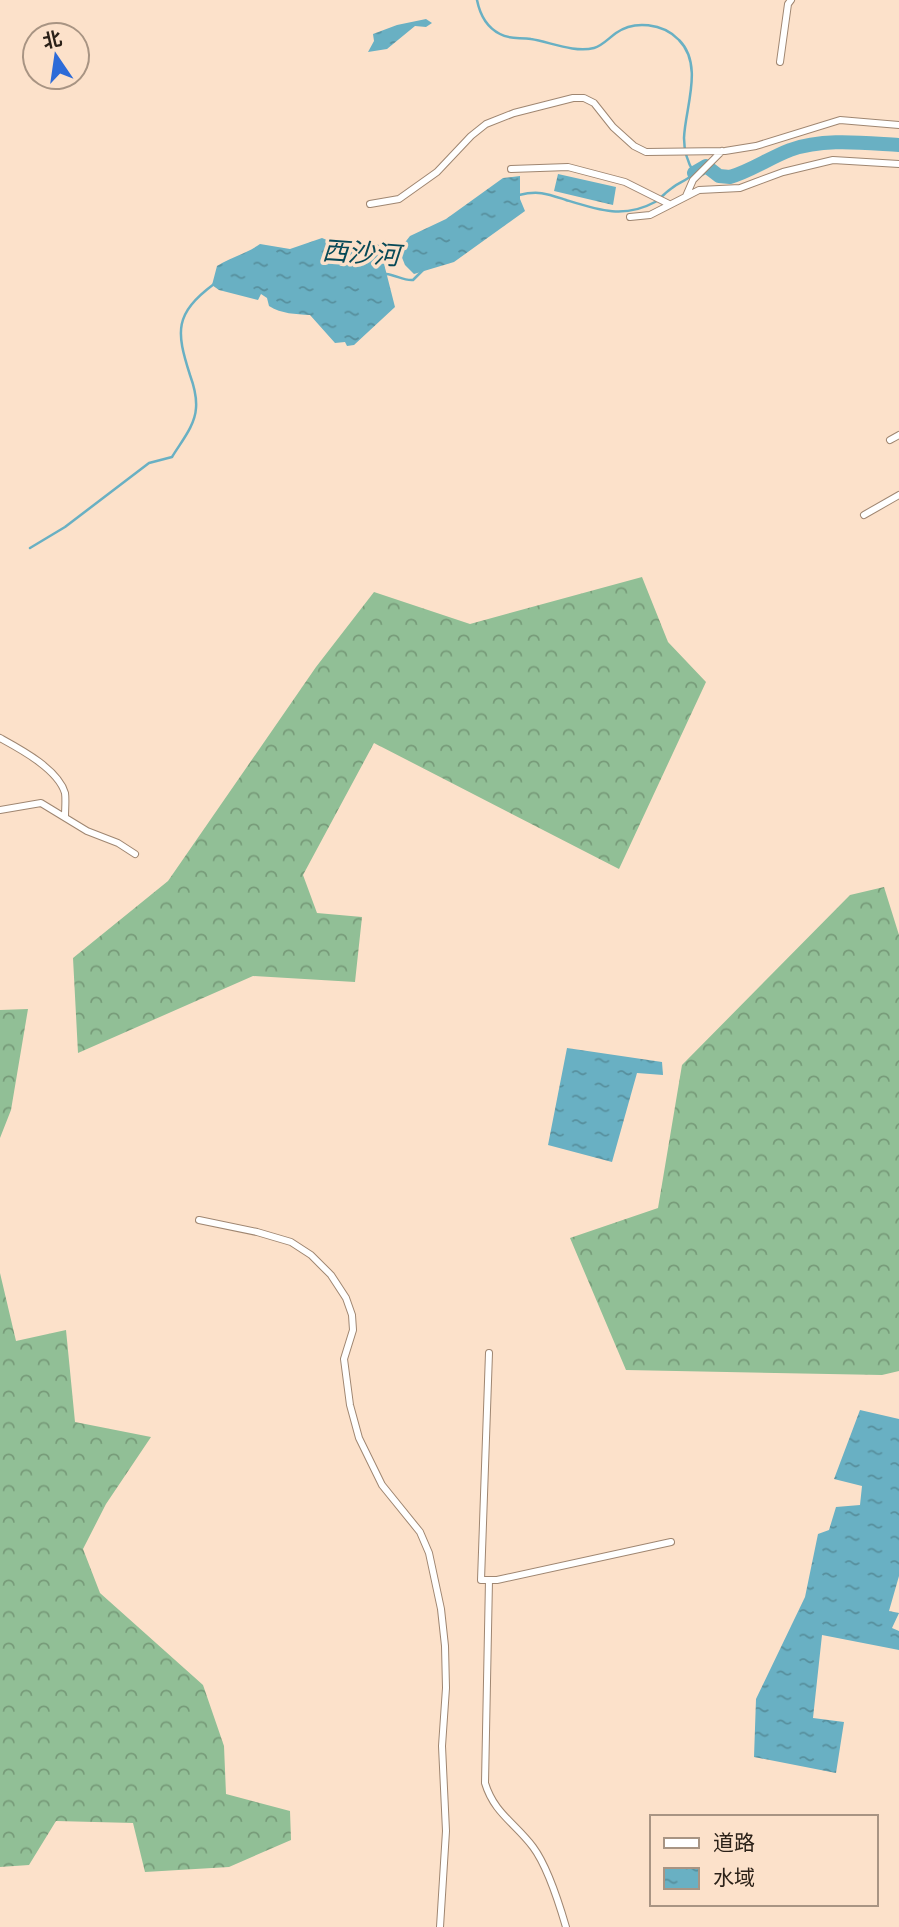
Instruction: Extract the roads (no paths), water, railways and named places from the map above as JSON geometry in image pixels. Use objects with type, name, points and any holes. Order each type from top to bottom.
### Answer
[{"type":"street","points":[[780,62],[788,4],[791,0]]},
{"type":"street","points":[[370,204],[399,199],[437,172],[486,124],[514,113],[573,98],[584,98],[594,103],[613,127],[634,146],[646,152],[722,151],[756,146],[840,120],[899,125]]},
{"type":"street","points":[[686,196],[693,180],[722,151]]},
{"type":"street","points":[[630,217],[650,215],[699,190],[740,188],[783,172],[833,160],[899,164]]},
{"type":"street","points":[[511,169],[568,167],[625,182],[669,204]]},
{"type":"street","points":[[890,440],[899,435]]},
{"type":"street","points":[[864,515],[899,495]]},
{"type":"street","points":[[0,737],[33,757],[53,776],[65,793],[65,816]]},
{"type":"street","points":[[0,810],[41,803],[87,831],[118,843],[135,854]]},
{"type":"street","points":[[199,1220],[290,1242],[311,1255],[331,1275],[346,1298],[352,1315],[353,1330],[344,1359],[350,1405],[359,1438],[382,1485],[420,1532],[429,1553],[441,1609],[446,1688],[442,1746],[446,1831],[440,1927]]},
{"type":"street","points":[[489,1353],[481,1580],[497,1580],[671,1542]]},
{"type":"street","points":[[489,1580],[485,1783],[490,1800],[534,1848],[552,1886],[566,1927]]},
{"type":"water","points":[[426,19],[432,23],[426,27],[415,26],[387,49],[368,52],[374,41],[373,34],[397,25]]},
{"type":"water","points":[[558,174],[616,187],[613,205],[554,191]]},
{"type":"water","points":[[520,176],[520,199],[525,211],[454,262],[414,274],[405,265],[399,250],[410,236],[446,219],[503,178]]},
{"type":"water","points":[[322,238],[349,249],[379,244],[395,307],[354,345],[335,343],[310,315],[274,309],[261,294],[258,300],[219,290],[212,285],[217,266],[260,244],[290,249]]},
{"type":"water","points":[[567,1048],[662,1062],[663,1075],[637,1073],[612,1162],[548,1145]]},
{"type":"water","points":[[860,1410],[899,1419],[899,1576],[889,1611],[899,1613],[892,1628],[899,1631],[899,1650],[822,1635],[813,1718],[844,1722],[836,1773],[754,1757],[756,1699],[805,1597],[818,1534],[829,1530],[836,1507],[860,1505],[862,1486],[834,1479]]},
{"type":"waterway","points":[[477,0],[487,24],[504,36],[586,49],[600,46],[623,29],[648,25],[665,30],[679,40],[690,62],[691,87],[684,138],[694,173],[689,178],[655,202],[633,210],[600,210],[543,193],[519,195]]},
{"type":"waterway","name":"西沙河","points":[[694,173],[706,166],[719,176],[730,177],[790,150],[816,144],[844,142],[899,145]]},
{"type":"waterway","name":"西沙河","points":[[386,274],[413,280],[423,270]]},
{"type":"waterway","name":"西沙河","points":[[30,548],[65,527],[149,463],[172,457],[190,427],[196,408],[195,391],[182,346],[182,324],[191,305],[214,284]]}]
